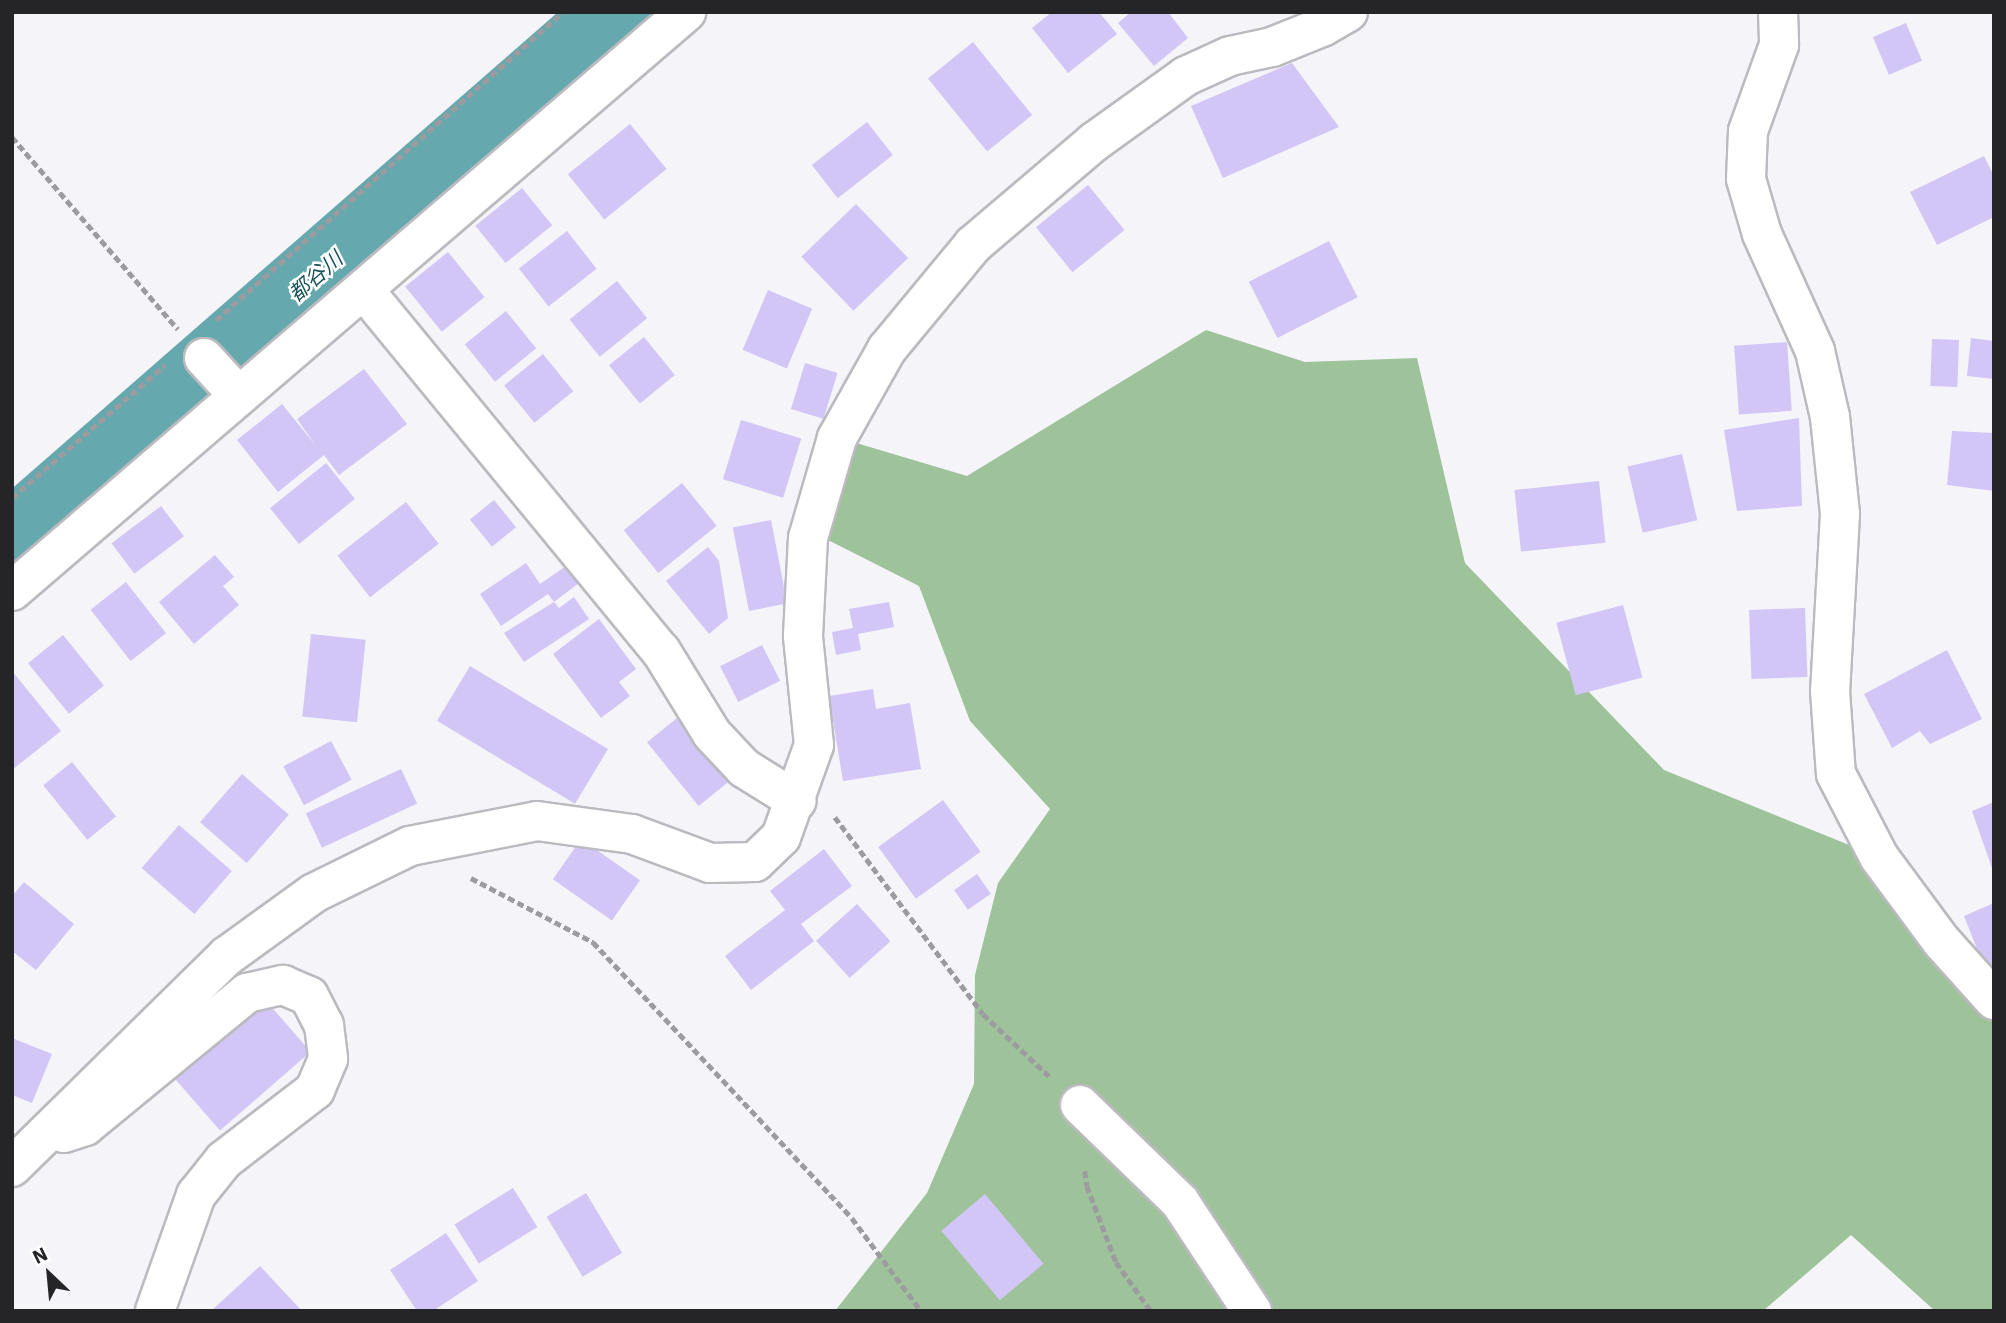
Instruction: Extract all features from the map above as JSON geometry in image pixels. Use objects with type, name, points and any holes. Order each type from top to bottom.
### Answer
[{"type":"street","points":[[12,592],[215,370],[364,290],[686,12]]},
{"type":"street","points":[[12,1167],[51,1124],[227,956],[314,893],[410,846],[537,821],[632,834],[710,863],[755,862],[780,837],[797,802],[814,746],[803,636],[808,538],[837,438],[887,349],[974,245],[1094,142],[1186,76],[1230,56],[1297,37],[1348,12]]},
{"type":"street","points":[[1778,12],[1779,45],[1748,131],[1746,179],[1762,234],[1815,351],[1830,417],[1840,514],[1830,691],[1836,774],[1879,857],[1942,942],[1994,1000]]},
{"type":"street","points":[[364,290],[661,650],[712,734],[744,768],[797,802]]},
{"type":"street","points":[[51,1124],[64,1133],[85,1126],[247,993],[283,985],[309,996],[324,1025],[328,1059],[315,1090],[224,1160],[196,1195],[155,1311]]},
{"type":"street","points":[[1080,1105],[1180,1202],[1252,1311]]},
{"type":"path","points":[[12,498],[215,370],[563,12]]},
{"type":"path","points":[[12,137],[215,370]]},
{"type":"path","points":[[797,802],[831,811],[983,1014],[1080,1105],[1087,1186],[1116,1262],[1151,1311]]},
{"type":"path","points":[[410,846],[593,942],[852,1218],[921,1311]]},
{"type":"green space","points":[[1206,330],[1305,362],[1417,358],[1465,563],[1664,770],[1879,857],[1994,1000],[1994,1311],[1935,1311],[1851,1235],[1763,1311],[835,1311],[927,1193],[974,1084],[975,975],[998,883],[1050,809],[970,721],[919,586],[828,540],[853,442],[967,476]]},
{"type":"building","points":[[1052,12],[1099,12],[1117,34],[1068,73],[1032,28]]},
{"type":"building","points":[[1131,12],[1168,12],[1188,38],[1154,66],[1118,23]]},
{"type":"building","points":[[1906,23],[1922,61],[1889,75],[1873,37]]},
{"type":"building","points":[[973,42],[1032,115],[987,152],[928,79]]},
{"type":"building","points":[[1292,63],[1339,127],[1223,178],[1191,106]]},
{"type":"building","points":[[867,122],[893,155],[838,198],[812,165]]},
{"type":"building","points":[[630,124],[667,169],[604,219],[568,174]]},
{"type":"building","points":[[1984,156],[1994,176],[1994,217],[1937,245],[1910,192]]},
{"type":"building","points":[[1088,185],[1125,230],[1072,272],[1036,227]]},
{"type":"building","points":[[522,188],[552,225],[506,263],[475,226]]},
{"type":"building","points":[[856,204],[908,258],[853,311],[801,257]]},
{"type":"building","points":[[567,231],[597,269],[548,306],[519,269]]},
{"type":"building","points":[[1329,241],[1358,297],[1277,338],[1249,282]]},
{"type":"building","points":[[448,252],[485,297],[442,332],[405,287]]},
{"type":"building","points":[[617,281],[647,318],[600,357],[570,319]]},
{"type":"building","points":[[768,290],[812,309],[787,369],[743,350]]},
{"type":"building","points":[[506,311],[536,348],[495,382],[465,344]]},
{"type":"building","points":[[644,337],[675,375],[640,403],[609,365]]},
{"type":"building","points":[[1971,338],[1994,341],[1994,379],[1967,376]]},
{"type":"building","points":[[1932,339],[1959,340],[1957,387],[1930,386]]},
{"type":"building","points":[[1787,342],[1792,411],[1739,415],[1734,346]]},
{"type":"building","points":[[543,354],[573,391],[534,423],[504,385]]},
{"type":"building","points":[[805,363],[838,373],[823,419],[791,409]]},
{"type":"building","points":[[364,369],[407,424],[339,475],[324,455],[278,492],[237,440],[282,404],[316,446],[297,419]]},
{"type":"building","points":[[1799,418],[1802,506],[1737,511],[1724,430]]},
{"type":"building","points":[[741,420],[801,438],[783,498],[723,479]]},
{"type":"building","points":[[1952,431],[1994,433],[1994,491],[1947,485]]},
{"type":"building","points":[[1682,454],[1697,520],[1643,533],[1627,467]]},
{"type":"building","points":[[326,463],[355,499],[299,544],[270,508]]},
{"type":"building","points":[[1599,481],[1605,543],[1521,552],[1514,490]]},
{"type":"building","points":[[682,483],[717,526],[658,573],[624,530]]},
{"type":"building","points":[[494,500],[516,527],[492,547],[470,520]]},
{"type":"building","points":[[406,502],[439,544],[370,597],[337,556]]},
{"type":"building","points":[[161,506],[184,536],[134,574],[111,543]]},
{"type":"building","points":[[771,520],[787,603],[749,611],[733,527]]},
{"type":"building","points":[[708,547],[719,561],[728,618],[709,634],[666,581]]},
{"type":"building","points":[[215,555],[234,577],[223,586],[239,605],[194,644],[159,602]]},
{"type":"building","points":[[526,563],[540,584],[566,566],[579,583],[554,602],[548,594],[501,626],[480,594]]},
{"type":"building","points":[[126,582],[166,633],[131,661],[91,610]]},
{"type":"building","points":[[574,597],[589,619],[524,662],[504,633],[554,602],[559,608]]},
{"type":"building","points":[[889,602],[894,627],[858,634],[861,650],[836,655],[832,632],[853,628],[849,609]]},
{"type":"building","points":[[1623,605],[1642,677],[1576,695],[1556,623]]},
{"type":"building","points":[[1805,608],[1807,677],[1751,679],[1749,610]]},
{"type":"building","points":[[599,619],[636,669],[619,682],[630,696],[601,718],[553,654]]},
{"type":"building","points":[[311,634],[366,640],[357,722],[302,717]]},
{"type":"building","points":[[63,635],[104,686],[69,714],[28,663]]},
{"type":"building","points":[[762,645],[780,681],[738,702],[720,666]]},
{"type":"building","points":[[1947,650],[1982,719],[1930,744],[1920,731],[1892,748],[1864,694]]},
{"type":"building","points":[[470,666],[608,749],[575,804],[437,721]]},
{"type":"building","points":[[12,671],[61,731],[12,770]]},
{"type":"building","points":[[873,689],[876,709],[910,703],[921,769],[843,781],[829,696]]},
{"type":"building","points":[[682,714],[734,778],[699,806],[647,742]]},
{"type":"building","points":[[331,741],[352,780],[304,805],[283,766]]},
{"type":"building","points":[[72,762],[116,816],[87,840],[43,785]]},
{"type":"building","points":[[401,769],[417,803],[322,848],[306,813]]},
{"type":"building","points":[[242,774],[289,815],[247,863],[200,822]]},
{"type":"building","points":[[943,800],[981,852],[916,899],[878,847]]},
{"type":"building","points":[[1994,802],[1994,871],[1993,871],[1972,811]]},
{"type":"building","points":[[179,825],[232,871],[194,914],[142,868]]},
{"type":"building","points":[[581,839],[640,880],[612,920],[553,879]]},
{"type":"building","points":[[824,849],[852,886],[801,924],[814,941],[751,990],[725,956],[785,910],[770,891]]},
{"type":"building","points":[[977,874],[991,894],[968,910],[954,890]]},
{"type":"building","points":[[24,882],[74,924],[36,970],[12,951],[12,896]]},
{"type":"building","points":[[1994,903],[1994,965],[1985,969],[1964,916]]},
{"type":"building","points":[[857,904],[890,941],[850,978],[816,941]]},
{"type":"building","points":[[262,996],[311,1052],[220,1131],[171,1075]]},
{"type":"building","points":[[12,1038],[52,1054],[32,1103],[12,1095]]},
{"type":"building","points":[[513,1188],[537,1227],[479,1264],[454,1225]]},
{"type":"building","points":[[586,1193],[622,1253],[583,1277],[547,1217]]},
{"type":"building","points":[[985,1194],[1043,1264],[1000,1300],[941,1231]]},
{"type":"building","points":[[446,1233],[478,1281],[433,1311],[417,1311],[390,1270]]},
{"type":"building","points":[[260,1266],[302,1311],[211,1311]]},
{"type":"waterway","name":"都谷川","points":[[12,540],[617,12]]}]
